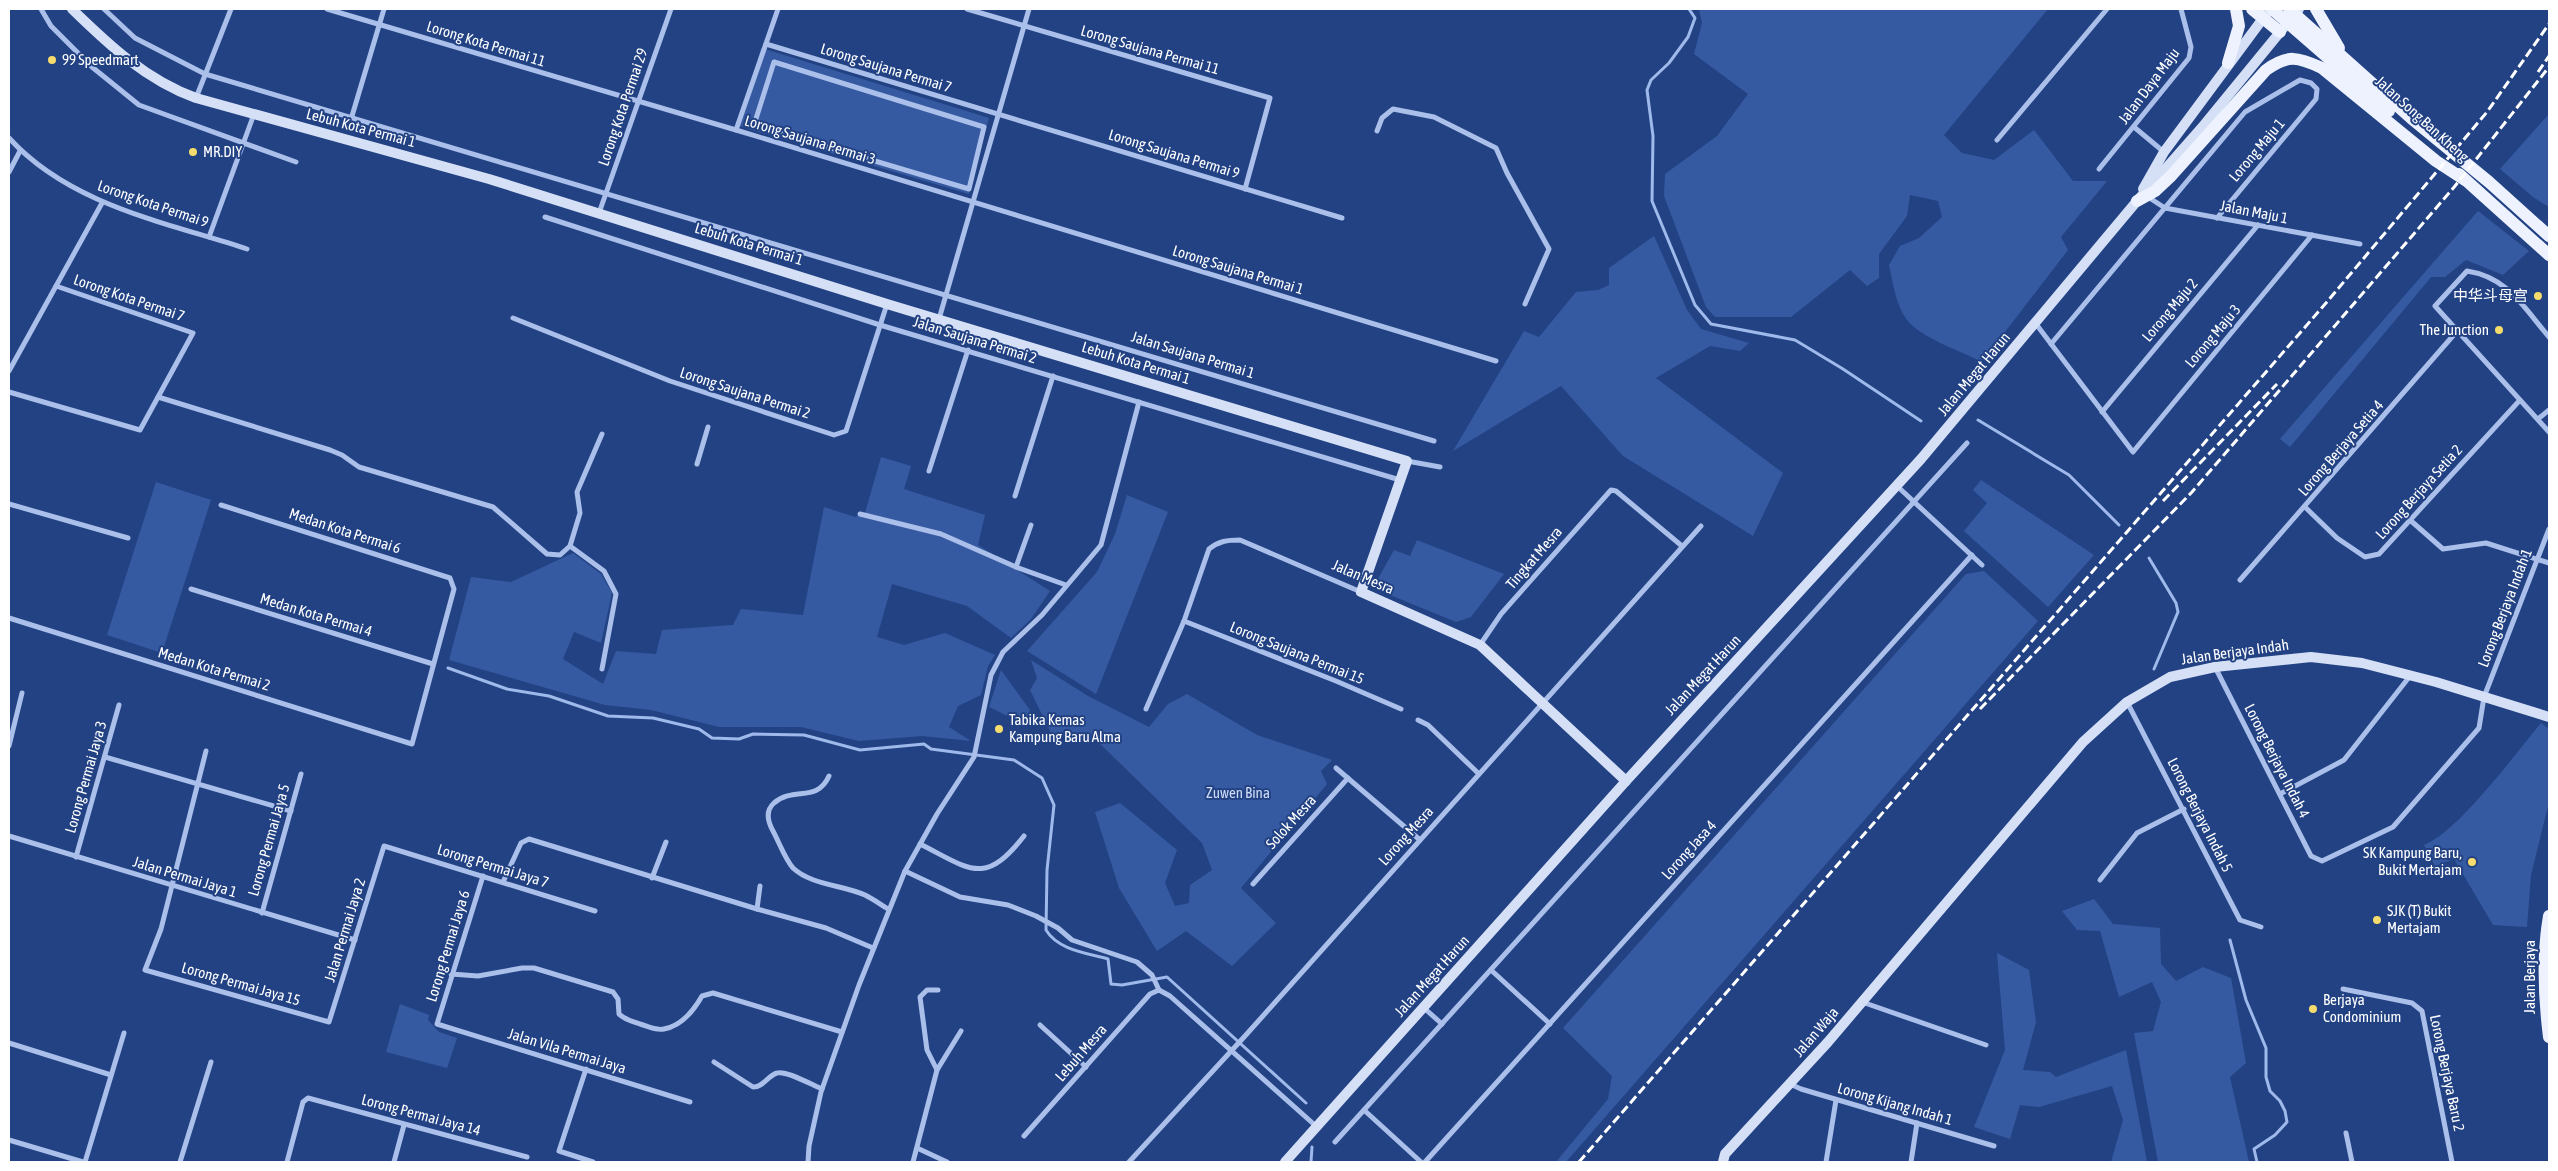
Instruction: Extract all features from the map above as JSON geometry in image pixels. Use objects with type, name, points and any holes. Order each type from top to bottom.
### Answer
[{"type":"main road","points":[[2228,63],[2239,26],[2236,9]]},
{"type":"main road","points":[[2252,9],[2268,12],[2280,32]]},
{"type":"main road","name":"Jalan Song Ban Kheng","points":[[2289,9],[2549,236]]},
{"type":"main road","points":[[2316,9],[2345,58]]},
{"type":"main road","name":"Jalan Song Ban Kheng","points":[[2268,12],[2465,180],[2549,255]]},
{"type":"main road","points":[[2142,199],[2171,176],[2272,66],[2291,57],[2306,60],[2339,80],[2436,161],[2465,180]]},
{"type":"main road","name":"Jalan Berjaya","points":[[2549,916],[2545,968],[2545,1009],[2549,1037]]},
{"type":"street","points":[[41,9],[51,26],[92,67],[139,106],[296,162]]},
{"type":"street","name":"Lebuh Kota Permai 1","points":[[72,9],[123,58],[182,93],[196,98],[489,179],[887,304],[1407,461],[1440,467]]},
{"type":"street","name":"Lebuh Kota Permai 1","points":[[104,9],[135,38],[205,74],[352,116],[945,296]]},
{"type":"street","points":[[196,98],[231,9]]},
{"type":"street","name":"Lorong Kota Permai 11","points":[[327,9],[638,102]]},
{"type":"street","points":[[352,116],[384,9]]},
{"type":"street","name":"Lorong Kota Permai 29","points":[[599,214],[671,9]]},
{"type":"street","points":[[736,130],[778,9]]},
{"type":"street","name":"Lorong Saujana Permai 11","points":[[967,9],[1270,98],[1245,189]]},
{"type":"street","points":[[939,319],[1029,9]]},
{"type":"street","points":[[1997,140],[2107,9]]},
{"type":"street","name":"Jalan Daya Maju","points":[[2098,169],[2189,58],[2191,47],[2181,9]]},
{"type":"street","name":"Jalan Megat Harun","points":[[1285,1162],[1626,781],[1897,486],[2142,199],[2299,9]]},
{"type":"street","name":"Jalan Megat Harun","points":[[2142,199],[2152,169],[2228,63],[2268,12]]},
{"type":"street","name":"Lorong Saujana Permai 7","points":[[766,44],[998,116]]},
{"type":"street","points":[[774,62],[984,127],[969,189],[754,125],[774,62]]},
{"type":"street","name":"Lorong Maju 1","points":[[2164,208],[2244,112],[2300,80],[2311,83],[2316,89],[2316,99],[2217,218]]},
{"type":"street","name":"Lorong Saujana Permai 3","points":[[638,102],[736,130],[973,204]]},
{"type":"street","points":[[1377,131],[1382,118],[1393,109],[1434,117],[1496,148],[1507,173],[1549,249],[1525,304]]},
{"type":"street","points":[[209,237],[254,114]]},
{"type":"street","name":"Lorong Saujana Permai 9","points":[[998,116],[1342,218]]},
{"type":"street","points":[[2134,127],[2164,152]]},
{"type":"street","name":"Lorong Kota Permai 9","points":[[9,138],[20,151],[34,162],[102,203],[247,250]]},
{"type":"street","points":[[9,172],[20,151]]},
{"type":"street","name":"Jalan Maju 1","points":[[2142,199],[2164,208],[2360,244]]},
{"type":"street","points":[[9,371],[102,203]]},
{"type":"street","name":"Lorong Saujana Permai 1","points":[[973,204],[1496,361]]},
{"type":"street","points":[[2051,344],[2164,208]]},
{"type":"street","name":"Jalan Saujana Permai 2","points":[[545,217],[880,325],[1400,480]]},
{"type":"street","name":"Lorong Maju 2","points":[[2102,412],[2258,225]]},
{"type":"street","name":"Lorong Maju 3","points":[[2102,412],[2133,452],[2312,235]]},
{"type":"street","points":[[2549,337],[2505,285],[2480,273],[2467,272],[2435,306],[2549,432]]},
{"type":"street","name":"Lorong Kota Permai 7","points":[[56,286],[193,333],[158,397]]},
{"type":"street","name":"Jalan Saujana Permai 1","points":[[945,296],[1434,441]]},
{"type":"street","name":"Lorong Saujana Permai 2","points":[[512,318],[670,381],[834,436],[846,432],[887,304]]},
{"type":"street","points":[[2036,324],[2102,412]]},
{"type":"street","name":"Lorong Berjaya Setia 4","points":[[2240,580],[2306,508],[2458,330]]},
{"type":"street","points":[[929,471],[968,350]]},
{"type":"street","points":[[1015,496],[1053,376]]},
{"type":"street","points":[[9,392],[140,430],[158,397],[330,450],[342,455],[359,467],[493,507],[547,554],[560,555],[570,546],[580,514],[577,492],[602,434]]},
{"type":"street","name":"Lorong Berjaya Setia 2","points":[[2306,508],[2337,538],[2365,557],[2379,554],[2520,400]]},
{"type":"street","points":[[808,1162],[809,1146],[822,1089],[888,909],[905,871],[920,844],[974,757],[996,662],[1003,652],[1042,615],[1101,544],[1139,402]]},
{"type":"street","points":[[2538,419],[2549,410]]},
{"type":"street","points":[[697,464],[708,428]]},
{"type":"street","points":[[1335,1142],[1967,443]]},
{"type":"street","points":[[1361,592],[1407,461]]},
{"type":"street","points":[[1897,486],[1982,564]]},
{"type":"street","name":"Tingkat Mesra","points":[[1480,644],[1501,614],[1611,490],[1616,491],[1682,546]]},
{"type":"street","points":[[9,504],[128,538]]},
{"type":"street","name":"Medan Kota Permai 6","points":[[221,504],[450,578],[454,589],[433,664]]},
{"type":"street","points":[[860,514],[941,534],[1016,567],[1066,585]]},
{"type":"street","points":[[2410,520],[2443,548],[2486,543],[2549,563]]},
{"type":"street","points":[[1016,567],[1031,525]]},
{"type":"street","name":"Lorong Mesra","points":[[1129,1162],[1245,1036],[1701,526]]},
{"type":"street","name":"Lorong Berjaya Indah 1","points":[[2322,861],[2393,827],[2480,728],[2484,697],[2549,529]]},
{"type":"street","name":"Jalan Mesra","points":[[1146,709],[1184,621],[1208,549],[1225,540],[1240,540],[1480,644],[1626,781]]},
{"type":"street","points":[[570,546],[604,571],[616,594],[602,669]]},
{"type":"street","name":"Lorong Jasa 4","points":[[1426,1162],[1972,555]]},
{"type":"street","name":"Medan Kota Permai 4","points":[[191,589],[433,664]]},
{"type":"street","name":"Medan Kota Permai 2","points":[[9,618],[412,744],[433,664]]},
{"type":"street","name":"Lorong Saujana Permai 15","points":[[1184,621],[1336,681],[1400,709]]},
{"type":"street","name":"Jalan Berjaya Indah","points":[[1932,920],[2083,742],[2128,702],[2170,677],[2215,667],[2311,657],[2362,663],[2410,675],[2549,717]]},
{"type":"street","name":"Lorong Berjaya Indah 4","points":[[2215,667],[2311,856],[2322,861]]},
{"type":"street","points":[[2280,794],[2344,760],[2410,675]]},
{"type":"street","points":[[9,746],[22,692]]},
{"type":"street","name":"Lorong Berjaya Indah 5","points":[[2128,702],[2240,920],[2261,928]]},
{"type":"street","name":"Lorong Permai Jaya 3","points":[[76,857],[119,705]]},
{"type":"street","points":[[1418,720],[1428,725],[1479,774]]},
{"type":"street","points":[[171,886],[206,751]]},
{"type":"street","points":[[105,757],[292,811]]},
{"type":"street","points":[[1336,768],[1420,840]]},
{"type":"street","name":"Lorong Permai Jaya 5","points":[[262,913],[301,774]]},
{"type":"street","points":[[829,776],[825,787],[818,791],[791,795],[775,803],[768,811],[768,822],[792,867],[804,875],[864,895],[888,909]]},
{"type":"street","name":"Solok Mesra","points":[[1253,884],[1348,778]]},
{"type":"street","points":[[2100,880],[2137,833],[2184,809]]},
{"type":"street","name":"Jalan Permai Jaya 1","points":[[9,836],[354,940]]},
{"type":"street","points":[[920,844],[964,866],[981,869],[998,865],[1009,856],[1024,836]]},
{"type":"street","points":[[503,882],[521,843],[529,839],[652,878],[826,928],[873,948]]},
{"type":"street","points":[[652,878],[666,842]]},
{"type":"street","name":"Lorong Permai Jaya 7","points":[[384,846],[595,911]]},
{"type":"street","name":"Jalan Permai Jaya 2","points":[[329,1022],[384,846]]},
{"type":"street","points":[[905,871],[960,897],[1008,905],[1041,918],[1072,940],[1137,962],[1152,975],[1159,990],[1170,996],[1317,1127]]},
{"type":"street","name":"Lorong Permai Jaya 6","points":[[437,1024],[483,876]]},
{"type":"street","name":"Lorong Permai Jaya 15","points":[[171,886],[161,929],[145,970],[329,1022]]},
{"type":"street","points":[[757,909],[760,886]]},
{"type":"street","name":"Jalan Waja","points":[[1723,1162],[1725,1154],[1790,1084],[1932,920]]},
{"type":"street","points":[[451,974],[478,976],[522,968],[534,968],[613,992],[618,999],[619,1014],[623,1018],[658,1029],[667,1028],[686,1018],[694,1010],[702,996],[713,993],[842,1032]]},
{"type":"street","points":[[1491,970],[1550,1024]]},
{"type":"street","name":"Lorong Berjaya Baru 2","points":[[2343,989],[2412,1003],[2422,1011],[2452,1162]]},
{"type":"street","points":[[937,1070],[927,1050],[920,997],[927,990],[938,990]]},
{"type":"street","name":"Lebuh Mesra","points":[[1024,1136],[1150,994],[1159,990]]},
{"type":"street","points":[[1862,1002],[1986,1045]]},
{"type":"street","points":[[1424,1008],[1442,1024]]},
{"type":"street","name":"Jalan Vila Permai Jaya","points":[[437,1024],[690,1102]]},
{"type":"street","points":[[1040,1025],[1086,1067]]},
{"type":"street","points":[[913,1162],[937,1070],[961,1031]]},
{"type":"street","points":[[9,1140],[71,1161],[84,1162],[124,1033]]},
{"type":"street","points":[[9,1043],[111,1074]]},
{"type":"street","points":[[180,1162],[211,1062]]},
{"type":"street","points":[[714,1062],[753,1087],[760,1087],[777,1073],[784,1073],[822,1089]]},
{"type":"street","points":[[586,1069],[559,1151],[593,1162]]},
{"type":"street","name":"Lorong Kijang Indah 1","points":[[1790,1084],[1836,1100],[1994,1146]]},
{"type":"street","name":"Lorong Permai Jaya 14","points":[[287,1162],[304,1102],[308,1098],[527,1157]]},
{"type":"street","points":[[1826,1162],[1836,1100]]},
{"type":"street","points":[[1364,1110],[1421,1162]]},
{"type":"street","points":[[1911,1162],[1917,1124]]},
{"type":"street","points":[[394,1162],[404,1125]]},
{"type":"street","points":[[2346,1133],[2352,1162]]},
{"type":"street","points":[[917,1148],[947,1162]]},
{"type":"green space","points":[[1699,9],[2048,9],[1944,135],[1962,153],[1994,160],[2034,130],[2073,181],[2107,181],[2061,237],[2068,250],[1982,362],[1922,333],[1913,327],[1900,308],[1889,265],[1900,246],[1919,238],[1942,217],[1938,201],[1910,195],[1907,216],[1879,254],[1879,278],[1867,286],[1850,270],[1791,317],[1715,317],[1706,307],[1664,196],[1665,174],[1717,136],[1748,94],[1694,54],[1702,23]]},
{"type":"green space","points":[[761,48],[989,118],[969,194],[739,126]]},
{"type":"green space","points":[[2549,114],[2549,207],[2533,197],[2500,169]]},
{"type":"green space","points":[[2478,211],[2529,251],[2503,275],[2466,260],[2445,277],[2431,277],[2290,447],[2280,439]]},
{"type":"green space","points":[[1654,236],[1687,310],[1701,329],[1749,343],[1740,351],[1710,346],[1656,378],[1783,473],[1753,536],[1623,456],[1561,386],[1453,451],[1524,331],[1539,337],[1576,292],[1598,290],[1609,285],[1609,268]]},
{"type":"green space","points":[[881,457],[911,466],[904,489],[985,515],[978,545],[1050,591],[1031,619],[1011,638],[967,606],[892,584],[877,637],[904,645],[945,633],[995,655],[988,666],[981,695],[958,706],[949,727],[971,741],[922,736],[859,741],[801,727],[719,727],[651,710],[605,705],[449,660],[471,577],[511,582],[573,553],[601,574],[612,593],[601,643],[574,632],[563,659],[603,684],[616,651],[656,654],[662,630],[733,625],[741,609],[803,615],[824,507],[855,517],[865,513]]},
{"type":"green space","points":[[1981,480],[2094,555],[2048,607],[1964,531],[1987,503],[1973,490]]},
{"type":"green space","points":[[156,482],[211,500],[162,653],[107,635]]},
{"type":"green space","points":[[1127,495],[1168,512],[1096,694],[1027,651],[1097,572],[1115,534]]},
{"type":"green space","points":[[1417,540],[1504,574],[1471,617],[1456,622],[1373,588],[1394,550],[1410,556]]},
{"type":"green space","points":[[1984,571],[2038,621],[1566,1162],[1556,1162],[1608,1099],[1612,1076],[1563,1028],[1966,574]]},
{"type":"green space","name":"Zuwen Bina","points":[[1031,660],[1088,696],[1149,727],[1168,704],[1187,694],[1257,735],[1332,760],[1321,771],[1327,784],[1241,888],[1276,923],[1232,966],[1186,931],[1157,951],[1119,888],[1095,812],[1120,803],[1177,850],[1165,883],[1175,906],[1189,903],[1190,885],[1212,870],[1202,843],[1094,738],[1052,735],[1030,690],[1037,678]]},
{"type":"green space","points":[[1001,670],[1030,710],[1026,725],[989,707]]},
{"type":"green space","points":[[2541,723],[2549,729],[2549,802],[2531,875],[2527,927],[2493,925],[2454,859],[2435,866],[2424,845],[2438,837],[2470,808]]},
{"type":"green space","points":[[2094,899],[2113,924],[2160,928],[2161,964],[2176,981],[2203,967],[2231,978],[2246,1063],[2230,1077],[2249,1162],[2158,1162],[2134,1033],[2153,1031],[2161,1002],[2152,982],[2119,997],[2100,931],[2077,930],[2062,911]]},
{"type":"green space","points":[[1997,953],[2029,970],[2036,1022],[2023,1070],[2050,1072],[2056,1077],[2126,1050],[2147,1162],[2111,1162],[2123,1120],[2112,1086],[2039,1107],[2020,1105],[2010,1139],[1974,1127],[2005,1050]]},
{"type":"green space","points":[[400,1004],[429,1015],[428,1020],[439,1032],[457,1038],[447,1068],[386,1052]]},
{"type":"waterway","points":[[1689,9],[1695,18],[1688,37],[1669,63],[1651,80],[1647,90],[1653,136],[1652,201],[1695,305],[1711,324],[1795,340],[1843,369],[1921,421]]},
{"type":"waterway","points":[[1978,420],[2069,475],[2119,525]]},
{"type":"waterway","points":[[2149,558],[2176,603],[2178,612],[2154,669]]},
{"type":"waterway","points":[[448,668],[507,689],[549,696],[608,716],[653,718],[699,729],[712,738],[739,739],[753,734],[804,735],[860,750],[924,744],[931,749],[1014,760],[1042,778],[1054,805],[1047,870],[1046,930],[1051,937],[1074,950],[1108,959],[1111,984],[1122,985],[1167,977],[1306,1103]]},
{"type":"waterway","points":[[2230,940],[2246,1000],[2266,1048],[2266,1077],[2270,1091],[2280,1101],[2285,1111],[2287,1122],[2275,1135],[2254,1149],[2257,1162]]},
{"type":"waterway","points":[[1311,1162],[1312,1147]]},
{"type":"railway","points":[[1579,1162],[2326,303],[2487,112],[2549,24]]},
{"type":"railway","points":[[2538,72],[2549,56]]},
{"type":"railway","points":[[1980,709],[2192,492],[2455,186],[2549,67]]},
{"type":"railway","points":[[2163,501],[2277,384]]},
{"type":"place","name":"99 Speedmart","points":[[52,60]]},
{"type":"place","name":"MR.DIY","points":[[193,152]]},
{"type":"place","name":"中华斗母宫","points":[[2538,296]]},
{"type":"place","name":"The Junction","points":[[2499,330]]},
{"type":"place","name":"Tabika Kemas Kampung Baru Alma","points":[[999,729]]},
{"type":"place","name":"SK Kampung Baru, Bukit Mertajam","points":[[2472,862]]},
{"type":"place","name":"SJK (T) Bukit Mertajam","points":[[2377,920]]},
{"type":"place","name":"Berjaya Condominium","points":[[2313,1009]]}]
